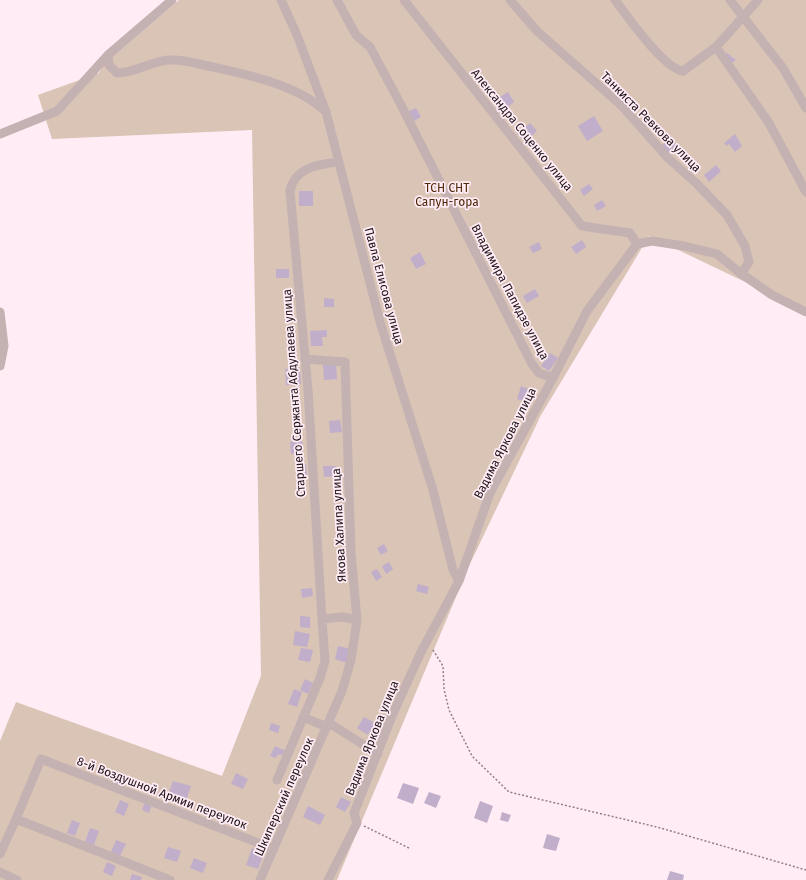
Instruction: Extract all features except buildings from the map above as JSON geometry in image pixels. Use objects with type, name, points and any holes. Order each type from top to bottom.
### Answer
[{"type":"street","points":[[0,134],[57,111],[108,55],[172,0]]},
{"type":"street","name":"Павла Елисова улица","points":[[281,0],[297,35],[326,112],[380,322],[432,490],[453,570],[459,581]]},
{"type":"street","name":"Владимира Папидзе улица","points":[[337,0],[356,35],[370,47],[400,102],[532,364],[539,373],[553,378]]},
{"type":"street","name":"Александра Соценко улица","points":[[404,0],[582,226],[630,233],[637,244]]},
{"type":"street","name":"Танкиста Ревкова улица","points":[[510,0],[537,31],[622,106],[668,158],[697,184],[727,215],[745,246],[749,262],[741,274]]},
{"type":"street","points":[[615,0],[648,42],[676,70],[683,71],[716,47],[758,0]]},
{"type":"street","points":[[730,0],[744,16],[782,68],[806,108]]},
{"type":"street","points":[[716,47],[769,123],[806,192]]},
{"type":"street","points":[[108,55],[109,65],[117,73],[126,73],[149,64],[169,60],[183,60],[244,73],[295,92],[315,102],[326,112]]},
{"type":"street","name":"Старшего Сержанта Абдулаева улица","points":[[322,619],[305,359],[290,190],[292,181],[300,173],[323,164],[339,162]]},
{"type":"street","points":[[637,244],[652,241],[684,246],[718,254],[741,274],[772,295],[806,312]]},
{"type":"street","name":"Вадима Яркова улица","points":[[328,880],[335,876],[357,823],[354,813],[392,716],[426,643],[459,581],[490,493],[553,378],[586,311],[637,244]]},
{"type":"street","points":[[0,312],[4,346],[0,366]]},
{"type":"street","name":"Якова Халипа улица","points":[[305,359],[345,362],[351,553],[357,620],[351,660],[342,690],[328,725]]},
{"type":"street","points":[[277,780],[320,678],[325,661],[322,619],[343,617],[357,620]]},
{"type":"street","points":[[303,718],[328,725],[378,754]]},
{"type":"street","name":"Шкиперский переулок","points":[[260,880],[328,725]]},
{"type":"street","name":"8-й Воздушной Армии переулок","points":[[16,819],[41,759],[274,849]]},
{"type":"street","points":[[0,854],[16,819],[170,880]]},
{"type":"street","points":[[0,872],[17,880]]},
{"type":"path","points":[[426,643],[436,653],[444,666],[444,689],[449,710],[472,756],[509,792],[657,828],[806,870]]},
{"type":"path","points":[[357,823],[409,848]]},
{"type":"green space","name":"ТСН СНТ Сапун-гора","points":[[179,0],[806,0],[806,311],[649,236],[541,415],[469,566],[337,880],[0,880],[0,741],[16,702],[222,776],[261,676],[252,130],[52,139],[38,95],[99,73],[108,55],[116,54]]}]
